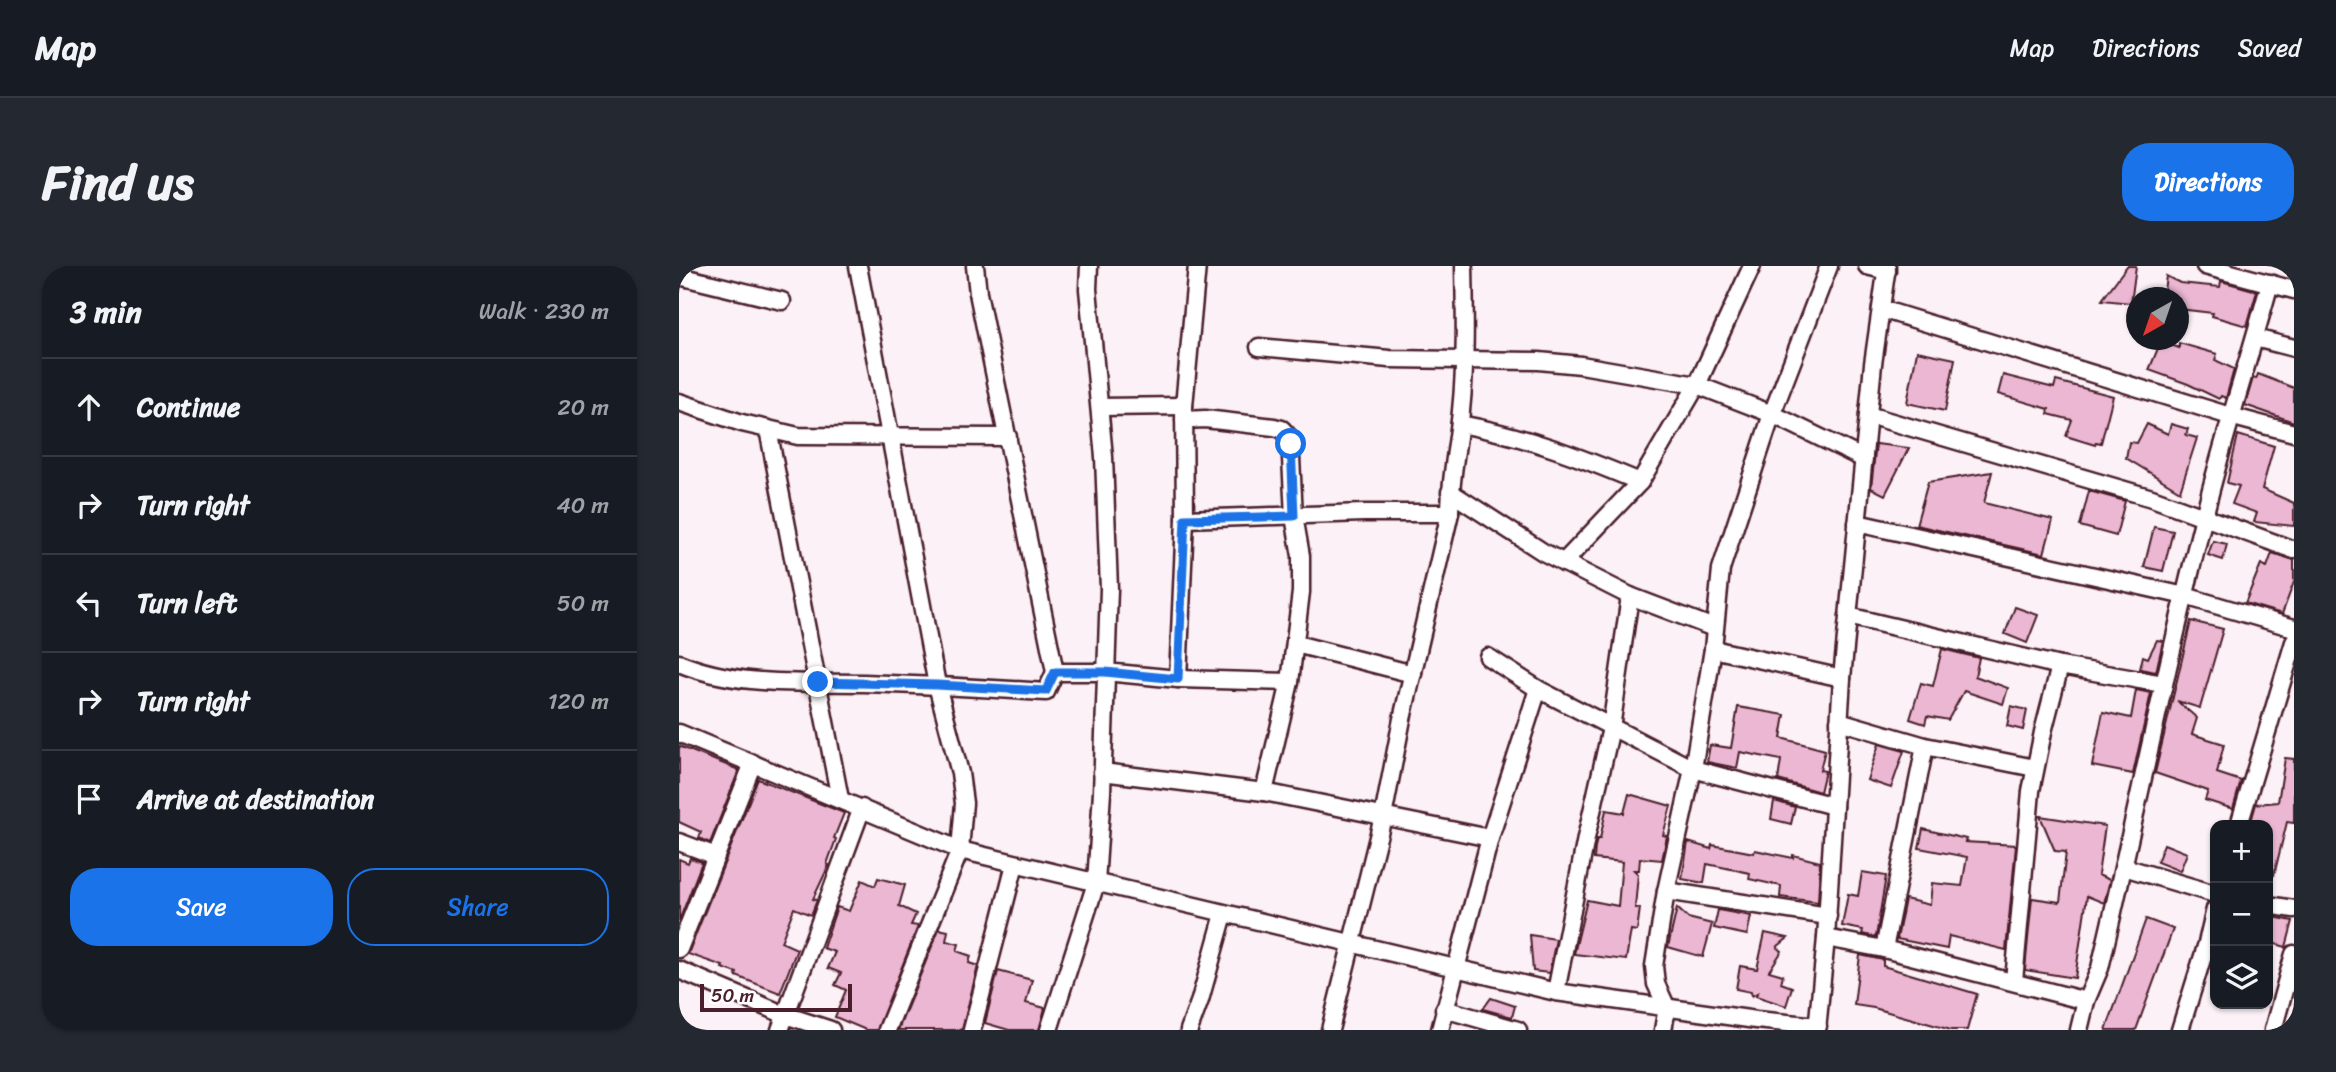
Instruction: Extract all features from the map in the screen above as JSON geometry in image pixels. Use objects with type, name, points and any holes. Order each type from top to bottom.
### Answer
[{"type":"street","points":[[858,266],[937,685],[960,773],[964,803],[960,850],[887,1030]]},
{"type":"street","points":[[679,663],[698,671],[749,680],[1046,691],[1055,672],[978,293],[975,266]]},
{"type":"street","points":[[1049,1030],[1096,883],[1102,772],[1109,589],[1104,457],[1089,266]]},
{"type":"street","points":[[1178,679],[1185,519],[1184,413],[1197,266]]},
{"type":"street","points":[[1330,1030],[1383,817],[1450,513],[1450,492],[1466,362],[1464,266]]},
{"type":"street","points":[[1563,563],[1640,481],[1697,386],[1752,266]]},
{"type":"street","points":[[1663,1030],[1667,1008],[1656,984],[1654,966],[1666,891],[1693,769],[1713,649],[1721,569],[1772,414],[1829,266]]},
{"type":"street","points":[[679,733],[960,850],[1556,992],[1817,1028],[1828,916],[1842,678],[1868,415],[1887,269],[1867,266]]},
{"type":"street","points":[[2205,266],[2294,290]]},
{"type":"street","points":[[679,276],[782,301]]},
{"type":"street","points":[[2079,1030],[2086,1001],[2100,968],[2163,684],[2204,516],[2230,416],[2270,283]]},
{"type":"street","points":[[1881,309],[2230,416],[2294,433]]},
{"type":"street","points":[[2255,338],[2294,348]]},
{"type":"street","points":[[1259,348],[1389,359],[1539,361],[1581,365],[1697,386],[1772,414],[1864,459]]},
{"type":"street","points":[[679,402],[798,436],[1008,437]]},
{"type":"street","points":[[1100,407],[1184,413],[1274,427],[1288,434],[1291,444],[1294,516],[1301,556],[1301,592],[1290,682],[1264,792]]},
{"type":"street","points":[[1868,415],[2152,498],[2294,550]]},
{"type":"street","points":[[1460,424],[1502,432],[1554,447],[1640,481]]},
{"type":"street","points":[[768,429],[839,799]]},
{"type":"street","points":[[1450,492],[1514,535],[1563,563],[1630,596],[1714,628]]},
{"type":"street","points":[[1185,519],[1450,513]]},
{"type":"street","points":[[1857,523],[2185,596],[2294,628]]},
{"type":"street","points":[[1556,992],[1611,728],[1630,596]]},
{"type":"street","points":[[1848,616],[2060,666],[2163,684]]},
{"type":"street","points":[[2241,820],[2294,642]]},
{"type":"street","points":[[1296,644],[1413,674]]},
{"type":"street","points":[[1713,649],[1842,678]]},
{"type":"street","points":[[1488,657],[1538,689],[1693,769],[1834,806]]},
{"type":"street","points":[[2014,981],[2031,791],[2060,666]]},
{"type":"street","points":[[1055,672],[1105,672],[1178,679],[1290,682]]},
{"type":"street","points":[[1440,1030],[1490,838],[1538,689]]},
{"type":"street","points":[[1839,721],[1925,746],[2035,768]]},
{"type":"street","points":[[1884,949],[1925,746]]},
{"type":"street","points":[[679,949],[753,763]]},
{"type":"street","points":[[1102,772],[1264,792],[1490,838]]},
{"type":"street","points":[[783,1023],[862,808]]},
{"type":"street","points":[[679,842],[716,856]]},
{"type":"street","points":[[972,1030],[1015,864]]},
{"type":"street","points":[[2124,867],[2210,893]]},
{"type":"street","points":[[1666,891],[1828,916]]},
{"type":"street","points":[[2273,906],[2294,909]]},
{"type":"street","points":[[1189,1030],[1201,1000],[1224,914]]},
{"type":"street","points":[[2180,1030],[2210,930]]},
{"type":"street","points":[[1826,938],[1884,949],[2086,1001]]},
{"type":"street","points":[[2273,1030],[2294,954]]},
{"type":"street","points":[[679,970],[783,1023],[831,1030]]},
{"type":"street","points":[[1444,1009],[1518,1030]]},
{"type":"building","points":[[2127,266],[2136,266],[2133,287],[2126,287],[2126,302],[2102,300]]},
{"type":"building","points":[[2166,276],[2180,283],[2220,287],[2221,281],[2257,291],[2247,326],[2212,316],[2213,313],[2189,310],[2189,287],[2164,287]]},
{"type":"building","points":[[2189,346],[2217,354],[2215,360],[2234,369],[2226,398],[2221,396],[2219,399],[2149,370],[2157,350],[2189,350]]},
{"type":"building","points":[[1917,351],[1955,359],[1945,411],[1907,403]]},
{"type":"building","points":[[2258,374],[2294,388],[2294,422],[2245,405],[2253,378],[2256,379]]},
{"type":"building","points":[[2003,375],[2054,388],[2056,381],[2113,396],[2101,443],[2096,442],[2095,445],[2066,436],[2072,420],[2048,414],[2049,409],[1998,394]]},
{"type":"building","points":[[2147,424],[2168,434],[2171,424],[2188,429],[2186,435],[2197,438],[2180,491],[2126,458],[2129,442],[2137,443]]},
{"type":"building","points":[[2238,435],[2274,446],[2262,489],[2294,503],[2294,526],[2254,522],[2257,513],[2232,504],[2239,486],[2227,483]]},
{"type":"building","points":[[1876,444],[1909,448],[1885,495],[1871,488]]},
{"type":"building","points":[[1992,472],[1984,503],[2053,520],[2044,554],[1916,525],[1928,482]]},
{"type":"building","points":[[2089,491],[2125,501],[2116,536],[2080,526]]},
{"type":"building","points":[[2154,527],[2173,531],[2163,571],[2144,567]]},
{"type":"building","points":[[2213,541],[2227,544],[2223,560],[2208,555]]},
{"type":"building","points":[[2272,553],[2294,560],[2294,582],[2282,614],[2245,603],[2261,564],[2267,567]]},
{"type":"building","points":[[2015,607],[2038,615],[2027,643],[2005,634]]},
{"type":"building","points":[[2191,621],[2223,629],[2200,708],[2177,701],[2197,718],[2192,734],[2224,744],[2217,773],[2241,781],[2233,809],[2205,800],[2208,791],[2155,773]]},
{"type":"building","points":[[2157,640],[2163,641],[2156,672],[2140,669],[2143,656],[2148,658]]},
{"type":"building","points":[[1942,649],[1979,658],[1975,676],[2008,688],[2003,704],[1964,691],[1948,720],[1927,716],[1925,724],[1910,719],[1921,683],[1933,686]]},
{"type":"building","points":[[2136,690],[2151,693],[2133,774],[2092,766],[2103,712],[2131,718]]},
{"type":"building","points":[[2011,706],[2027,710],[2023,730],[2007,726]]},
{"type":"building","points":[[1738,707],[1785,715],[1781,738],[1825,750],[1820,770],[1825,771],[1820,792],[1778,780],[1781,760],[1740,752],[1737,768],[1707,762],[1710,745],[1731,748]]},
{"type":"building","points":[[1879,744],[1904,751],[1891,788],[1867,780]]},
{"type":"building","points":[[679,746],[739,770],[710,843],[699,838],[701,832],[679,822]]},
{"type":"building","points":[[2285,758],[2294,759],[2294,823],[2287,822],[2274,875],[2273,820],[2251,820],[2256,804],[2278,802]]},
{"type":"building","points":[[758,779],[844,813],[834,838],[836,839],[827,864],[829,865],[813,899],[817,900],[811,915],[794,908],[781,942],[797,949],[780,993],[736,976],[737,973],[722,968],[723,966],[688,954]]},
{"type":"building","points":[[1629,794],[1671,806],[1663,835],[1667,836],[1662,860],[1640,858],[1639,870],[1634,870],[1638,874],[1635,908],[1640,908],[1637,931],[1631,930],[1626,960],[1574,954],[1587,900],[1618,906],[1622,862],[1594,859],[1595,847],[1597,839],[1600,839],[1606,810],[1624,813]]},
{"type":"building","points":[[1774,801],[1795,807],[1791,824],[1771,819]]},
{"type":"building","points":[[2040,816],[2105,826],[2098,875],[2110,880],[2104,903],[2087,896],[2075,978],[2025,970],[2032,898],[2060,902],[2066,852],[2055,851]]},
{"type":"building","points":[[1923,829],[1966,839],[1965,842],[2016,845],[2006,950],[1949,936],[1947,949],[1897,939],[1905,899],[1930,905],[1932,883],[1962,886],[1967,857],[1919,848]]},
{"type":"building","points":[[1688,842],[1711,849],[1712,845],[1754,853],[1755,850],[1820,862],[1818,902],[1780,897],[1781,886],[1749,879],[1750,873],[1707,864],[1704,883],[1682,879]]},
{"type":"building","points":[[2164,844],[2187,853],[2180,871],[2157,862]]},
{"type":"building","points":[[690,858],[702,862],[679,921],[679,859],[688,863]]},
{"type":"building","points":[[1862,872],[1886,876],[1876,937],[1862,934],[1863,930],[1842,926],[1848,894],[1858,896]]},
{"type":"building","points":[[878,878],[905,885],[899,906],[916,914],[911,925],[918,926],[877,1030],[866,1030],[835,1017],[846,990],[835,985],[841,973],[828,968],[835,952],[823,948],[837,907],[849,911],[862,880],[875,886]]},
{"type":"building","points":[[1677,908],[1688,918],[1712,924],[1703,957],[1668,947]]},
{"type":"building","points":[[1718,910],[1751,916],[1747,935],[1714,928]]},
{"type":"building","points":[[2273,917],[2293,921],[2286,947],[2273,943]]},
{"type":"building","points":[[2146,919],[2173,929],[2136,1030],[2106,1030]]},
{"type":"building","points":[[939,929],[948,931],[946,941],[959,944],[957,951],[971,956],[969,963],[978,966],[962,1030],[898,1030]]},
{"type":"building","points":[[1765,933],[1788,938],[1777,947],[1782,951],[1769,971],[1783,975],[1781,983],[1792,987],[1786,1006],[1756,996],[1757,993],[1752,996],[1751,992],[1736,989],[1740,966],[1757,969]]},
{"type":"building","points":[[1530,935],[1556,939],[1549,973],[1533,971]]},
{"type":"building","points":[[1860,955],[1883,960],[1883,966],[1977,994],[1967,1030],[1951,1030],[1854,1005]]},
{"type":"building","points":[[998,971],[1032,980],[1026,1003],[1045,1008],[1039,1030],[1009,1030],[985,1023]]},
{"type":"building","points":[[1491,998],[1515,1006],[1512,1017],[1483,1009]]},
{"type":"route","points":[[818,682],[1046,691],[1055,672],[1105,672],[1178,679],[1185,519],[1294,516],[1291,444]]}]
